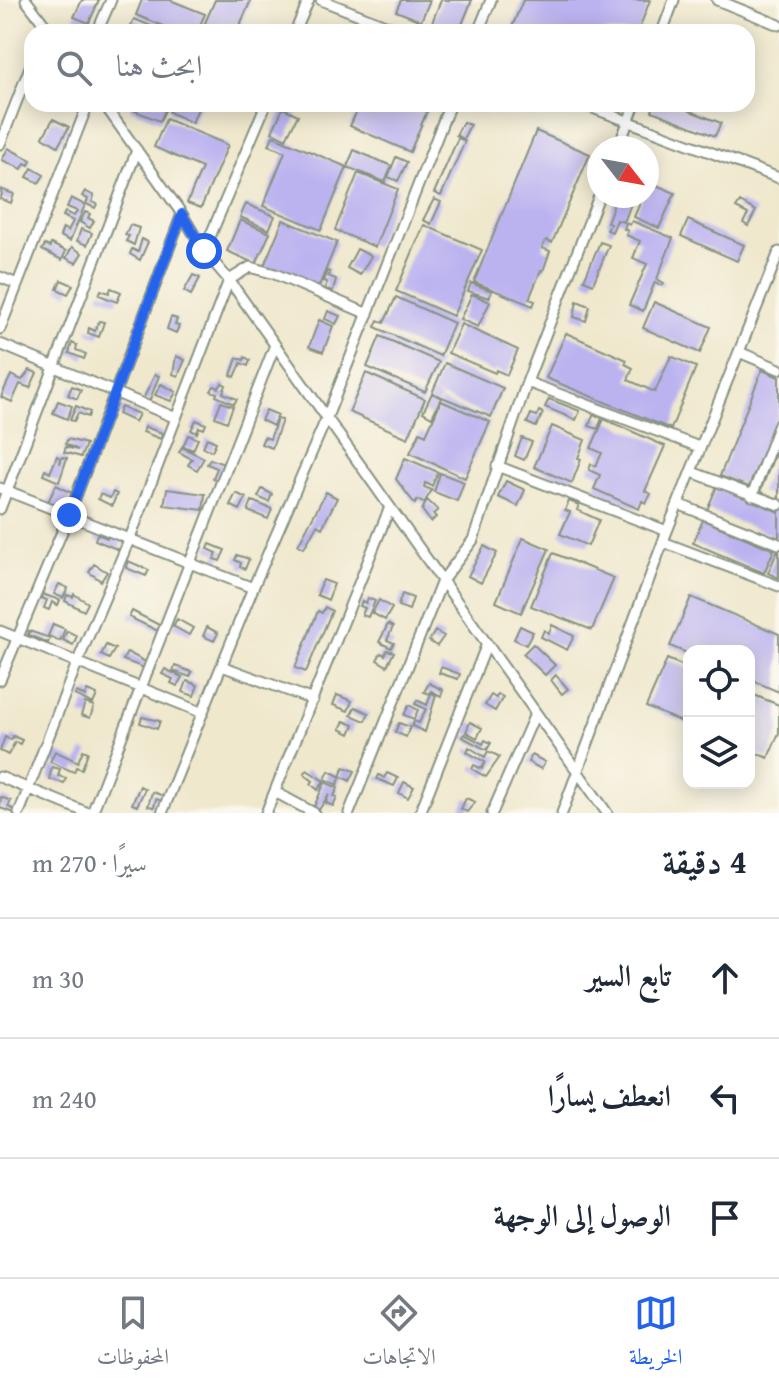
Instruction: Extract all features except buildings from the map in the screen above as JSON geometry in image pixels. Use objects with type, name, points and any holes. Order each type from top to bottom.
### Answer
[{"type":"street","points":[[26,0],[43,24]]},
{"type":"street","points":[[100,24],[111,0]]},
{"type":"street","points":[[298,24],[309,0]]},
{"type":"street","points":[[321,0],[382,24]]},
{"type":"street","points":[[481,24],[491,0]]},
{"type":"street","points":[[665,24],[674,0]]},
{"type":"street","points":[[717,0],[779,25]]},
{"type":"street","points":[[0,144],[24,82]]},
{"type":"street","points":[[0,329],[85,112]]},
{"type":"street","points":[[110,112],[182,214],[204,251],[229,280],[607,813]]},
{"type":"street","points":[[204,251],[263,112]]},
{"type":"street","points":[[162,813],[253,588],[327,417],[447,112]]},
{"type":"street","points":[[601,112],[779,178]]},
{"type":"street","points":[[623,136],[632,112]]},
{"type":"street","points":[[0,509],[4,489],[137,150]]},
{"type":"street","points":[[349,813],[442,581],[473,540],[527,382],[594,208]]},
{"type":"street","points":[[0,680],[69,515],[182,214]]},
{"type":"street","points":[[562,813],[699,447],[779,252]]},
{"type":"street","points":[[19,813],[130,538],[229,280],[250,267],[275,274],[368,314]]},
{"type":"street","points":[[0,277],[17,284]]},
{"type":"street","points":[[0,344],[176,418]]},
{"type":"street","points":[[0,777],[90,813],[142,689],[275,345]]},
{"type":"street","points":[[739,352],[779,369]]},
{"type":"street","points":[[527,382],[699,447]]},
{"type":"street","points":[[752,496],[779,424]]},
{"type":"street","points":[[497,466],[667,531]]},
{"type":"street","points":[[692,472],[779,505]]},
{"type":"street","points":[[4,489],[253,588]]},
{"type":"street","points":[[678,504],[779,544]]},
{"type":"street","points":[[266,813],[390,507]]},
{"type":"street","points":[[663,542],[779,586]]},
{"type":"street","points":[[0,631],[203,713]]},
{"type":"street","points":[[420,813],[487,644]]},
{"type":"street","points":[[222,666],[313,700]]},
{"type":"street","points":[[492,813],[535,714]]},
{"type":"street","points":[[275,792],[314,813]]},
{"type":"route","points":[[69,515],[182,214],[204,251]]}]
